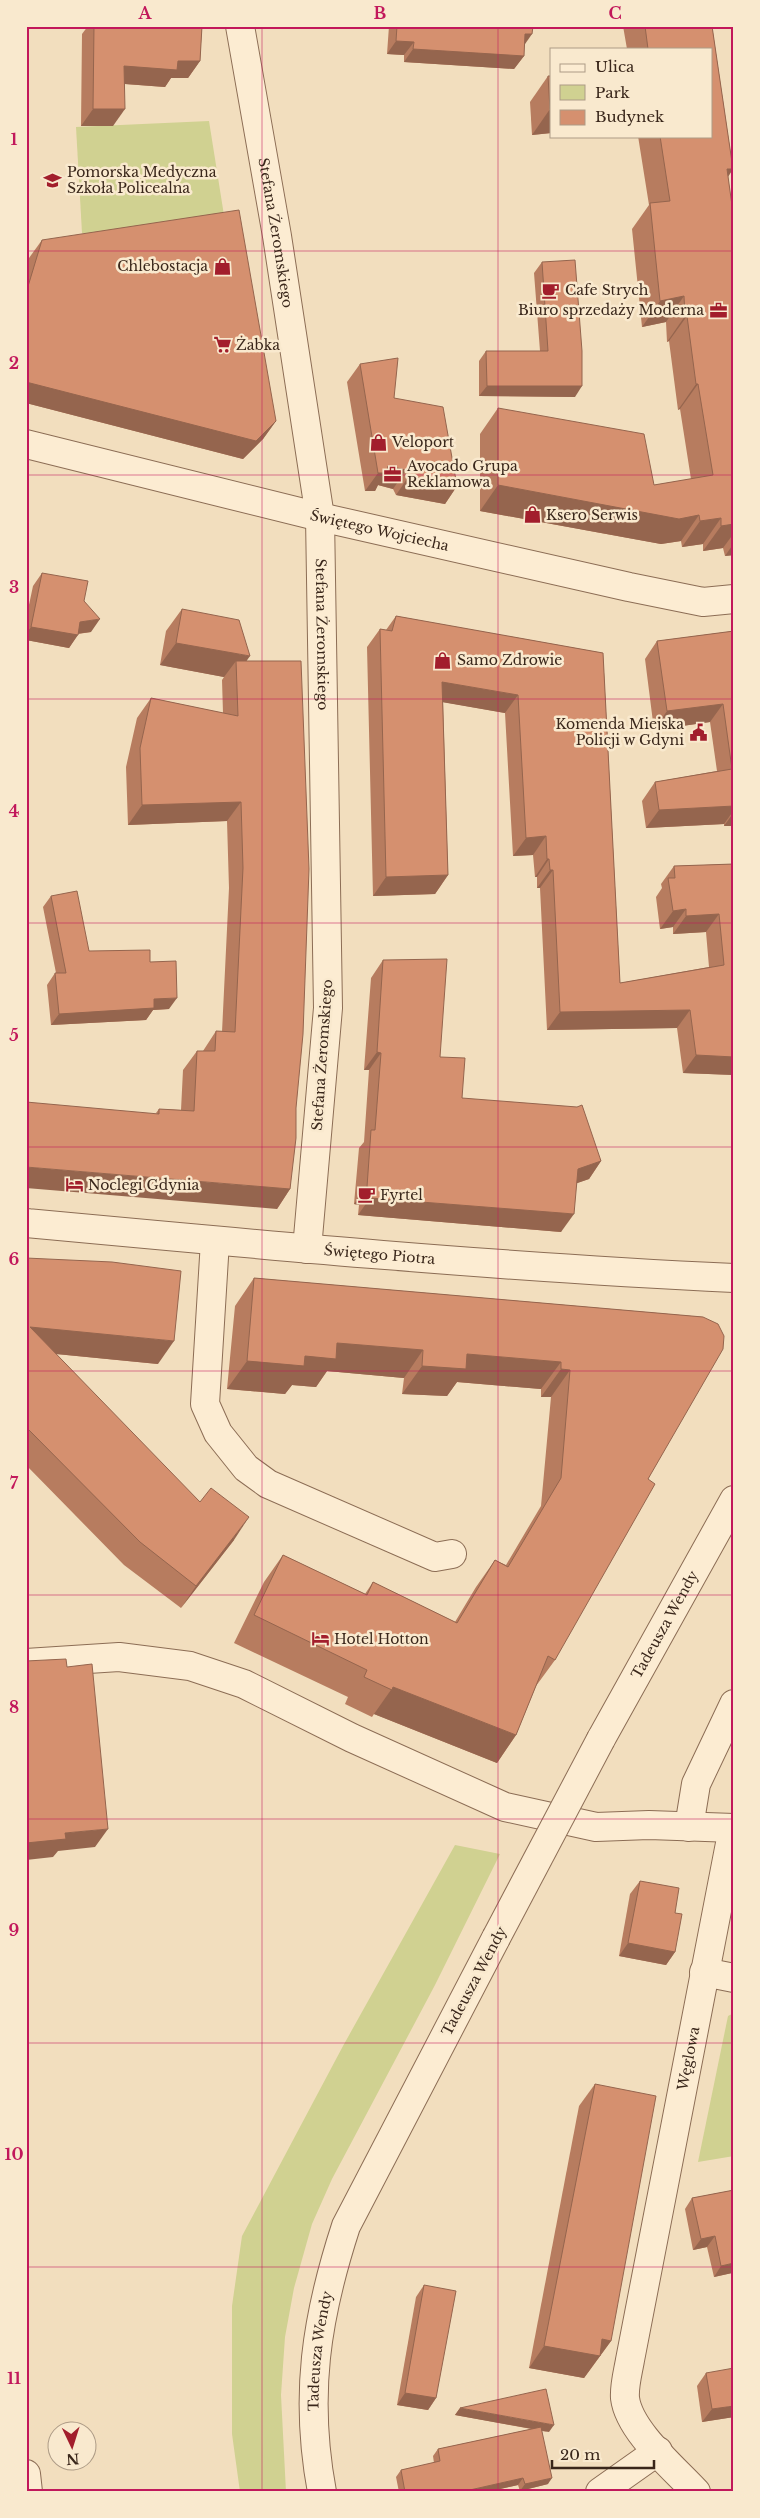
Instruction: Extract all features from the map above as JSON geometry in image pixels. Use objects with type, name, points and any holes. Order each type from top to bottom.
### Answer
[{"type":"street","name":"Stefana Żeromskiego","points":[[240,26],[276,228],[320,517],[328,1008],[307,1250]]},
{"type":"street","name":"Świętego Wojciecha","points":[[26,444],[320,517],[703,602],[734,599]]},
{"type":"street","name":"Świętego Piotra","points":[[26,1224],[307,1250],[583,1271],[734,1278]]},
{"type":"street","points":[[215,1241],[204,1404],[218,1433],[246,1468],[268,1484],[435,1557],[452,1554]]},
{"type":"street","name":"Tadeusza Wendy","points":[[322,2492],[316,2456],[312,2403],[318,2340],[330,2274],[346,2226],[601,1738],[734,1500]]},
{"type":"street","name":"Węglowa","points":[[26,1663],[119,1658],[190,1666],[244,1684],[352,1738],[505,1807],[596,1827],[649,1825],[733,1828],[626,2386],[628,2410],[638,2429],[696,2492]]},
{"type":"street","points":[[689,1826],[696,1784],[734,1704]]},
{"type":"street","points":[[704,1972],[734,1978]]},
{"type":"street","points":[[600,2492],[658,2451]]},
{"type":"street","points":[[26,2474],[28,2492]]},
{"type":"green space","points":[[209,121],[226,228],[154,239],[82,233],[76,127]]},
{"type":"green space","points":[[455,1845],[500,1854],[435,1985],[332,2179],[312,2224],[294,2288],[285,2337],[281,2395],[286,2492],[240,2492],[232,2434],[232,2306],[242,2236],[343,2046]]},
{"type":"green space","points":[[734,2013],[734,2156],[698,2162],[728,2016]]},
{"type":"building","points":[[94,26],[202,26],[200,61],[178,61],[177,70],[124,66],[125,109],[93,109]]},
{"type":"building","points":[[397,26],[533,26],[532,34],[525,34],[524,56],[413,49],[414,42],[396,41]]},
{"type":"building","points":[[645,26],[712,26],[733,169],[727,169],[734,220],[734,524],[721,526],[721,518],[700,521],[699,515],[679,519],[498,485],[498,408],[644,434],[654,485],[713,475],[698,384],[696,384],[687,316],[685,316],[684,296],[660,301],[650,203],[670,201],[660,138],[712,138],[712,48],[648,48]]},
{"type":"building","points":[[548,76],[550,76],[550,109]]},
{"type":"building","points":[[239,210],[276,421],[256,441],[26,382],[26,293],[42,240]]},
{"type":"building","points":[[575,260],[582,351],[582,386],[487,386],[486,351],[548,351],[542,262]]},
{"type":"building","points":[[398,358],[394,398],[443,407],[457,486],[409,476],[406,470],[388,466],[387,473],[378,473],[360,364]]},
{"type":"building","points":[[42,573],[88,581],[84,601],[100,619],[80,622],[78,635],[31,627]]},
{"type":"building","points":[[182,609],[239,620],[250,656],[176,643]]},
{"type":"building","points":[[396,616],[603,653],[620,983],[724,965],[719,914],[686,916],[686,909],[673,911],[668,878],[675,878],[674,866],[734,864],[734,1057],[696,1055],[690,1010],[560,1012],[553,870],[550,870],[549,859],[547,859],[546,836],[526,838],[518,695],[442,682],[448,875],[386,877],[380,629],[392,631]]},
{"type":"building","points":[[734,631],[734,806],[659,810],[655,782],[732,769],[723,704],[667,711],[657,641]]},
{"type":"building","points":[[236,661],[301,661],[309,869],[303,1034],[296,1108],[296,1138],[290,1189],[26,1167],[26,1102],[159,1114],[159,1109],[194,1111],[197,1051],[215,1051],[216,1031],[235,1032],[243,868],[241,802],[142,805],[140,748],[151,698],[238,716]]},
{"type":"building","points":[[77,891],[89,951],[150,950],[150,962],[176,961],[177,998],[154,999],[154,1008],[59,1014],[55,973],[66,973],[51,896]]},
{"type":"building","points":[[447,959],[440,1057],[465,1058],[462,1098],[577,1107],[582,1105],[601,1161],[578,1169],[574,1214],[370,1198],[371,1188],[367,1187],[371,1130],[375,1130],[381,1053],[377,1052],[383,960]]},
{"type":"building","points":[[26,1258],[112,1262],[181,1271],[174,1341],[30,1327],[200,1502],[211,1488],[249,1517],[196,1586],[140,1542],[26,1427]]},
{"type":"building","points":[[254,1278],[703,1317],[718,1324],[724,1336],[723,1349],[648,1479],[655,1484],[555,1660],[548,1656],[516,1735],[393,1687],[392,1690],[364,1677],[367,1670],[254,1615],[283,1555],[367,1595],[373,1582],[457,1623],[495,1560],[508,1567],[561,1478],[570,1370],[561,1369],[561,1362],[467,1354],[466,1369],[422,1366],[423,1350],[337,1343],[336,1359],[305,1356],[304,1366],[247,1361]]},
{"type":"building","points":[[66,1659],[67,1667],[92,1664],[108,1829],[65,1833],[66,1839],[26,1843],[26,1661]]},
{"type":"building","points":[[640,1881],[679,1888],[675,1913],[682,1914],[675,1952],[628,1943]]},
{"type":"building","points":[[595,2084],[656,2096],[611,2341],[602,2339],[600,2356],[544,2346]]},
{"type":"building","points":[[734,2190],[734,2263],[721,2266],[715,2236],[701,2239],[692,2198]]},
{"type":"building","points":[[424,2285],[456,2291],[436,2398],[405,2393]]},
{"type":"building","points":[[734,2368],[734,2406],[712,2409],[706,2373]]},
{"type":"building","points":[[546,2389],[554,2425],[460,2408]]},
{"type":"building","points":[[541,2427],[552,2478],[525,2484],[523,2478],[461,2492],[405,2492],[401,2470],[440,2461],[438,2449]]},
{"type":"place","name":"Pomorska Medyczna Szkoła Policealna","points":[[53,180]]},
{"type":"place","name":"Chlebostacja","points":[[222,266]]},
{"type":"place","name":"Cafe Strych","points":[[551,290]]},
{"type":"place","name":"Biuro sprzedaży Moderna","points":[[718,310]]},
{"type":"place","name":"Żabka","points":[[222,345]]},
{"type":"place","name":"Veloport","points":[[378,442]]},
{"type":"place","name":"Avocado Grupa Reklamowa","points":[[393,474]]},
{"type":"place","name":"Ksero Serwis","points":[[532,515]]},
{"type":"place","name":"Samo Zdrowie","points":[[443,660]]},
{"type":"place","name":"Komenda Miejska Policji w Gdyni","points":[[698,732]]},
{"type":"place","name":"Noclegi Gdynia","points":[[74,1185]]},
{"type":"place","name":"Fyrtel","points":[[366,1195]]},
{"type":"place","name":"Hotel Hotton","points":[[320,1639]]}]
